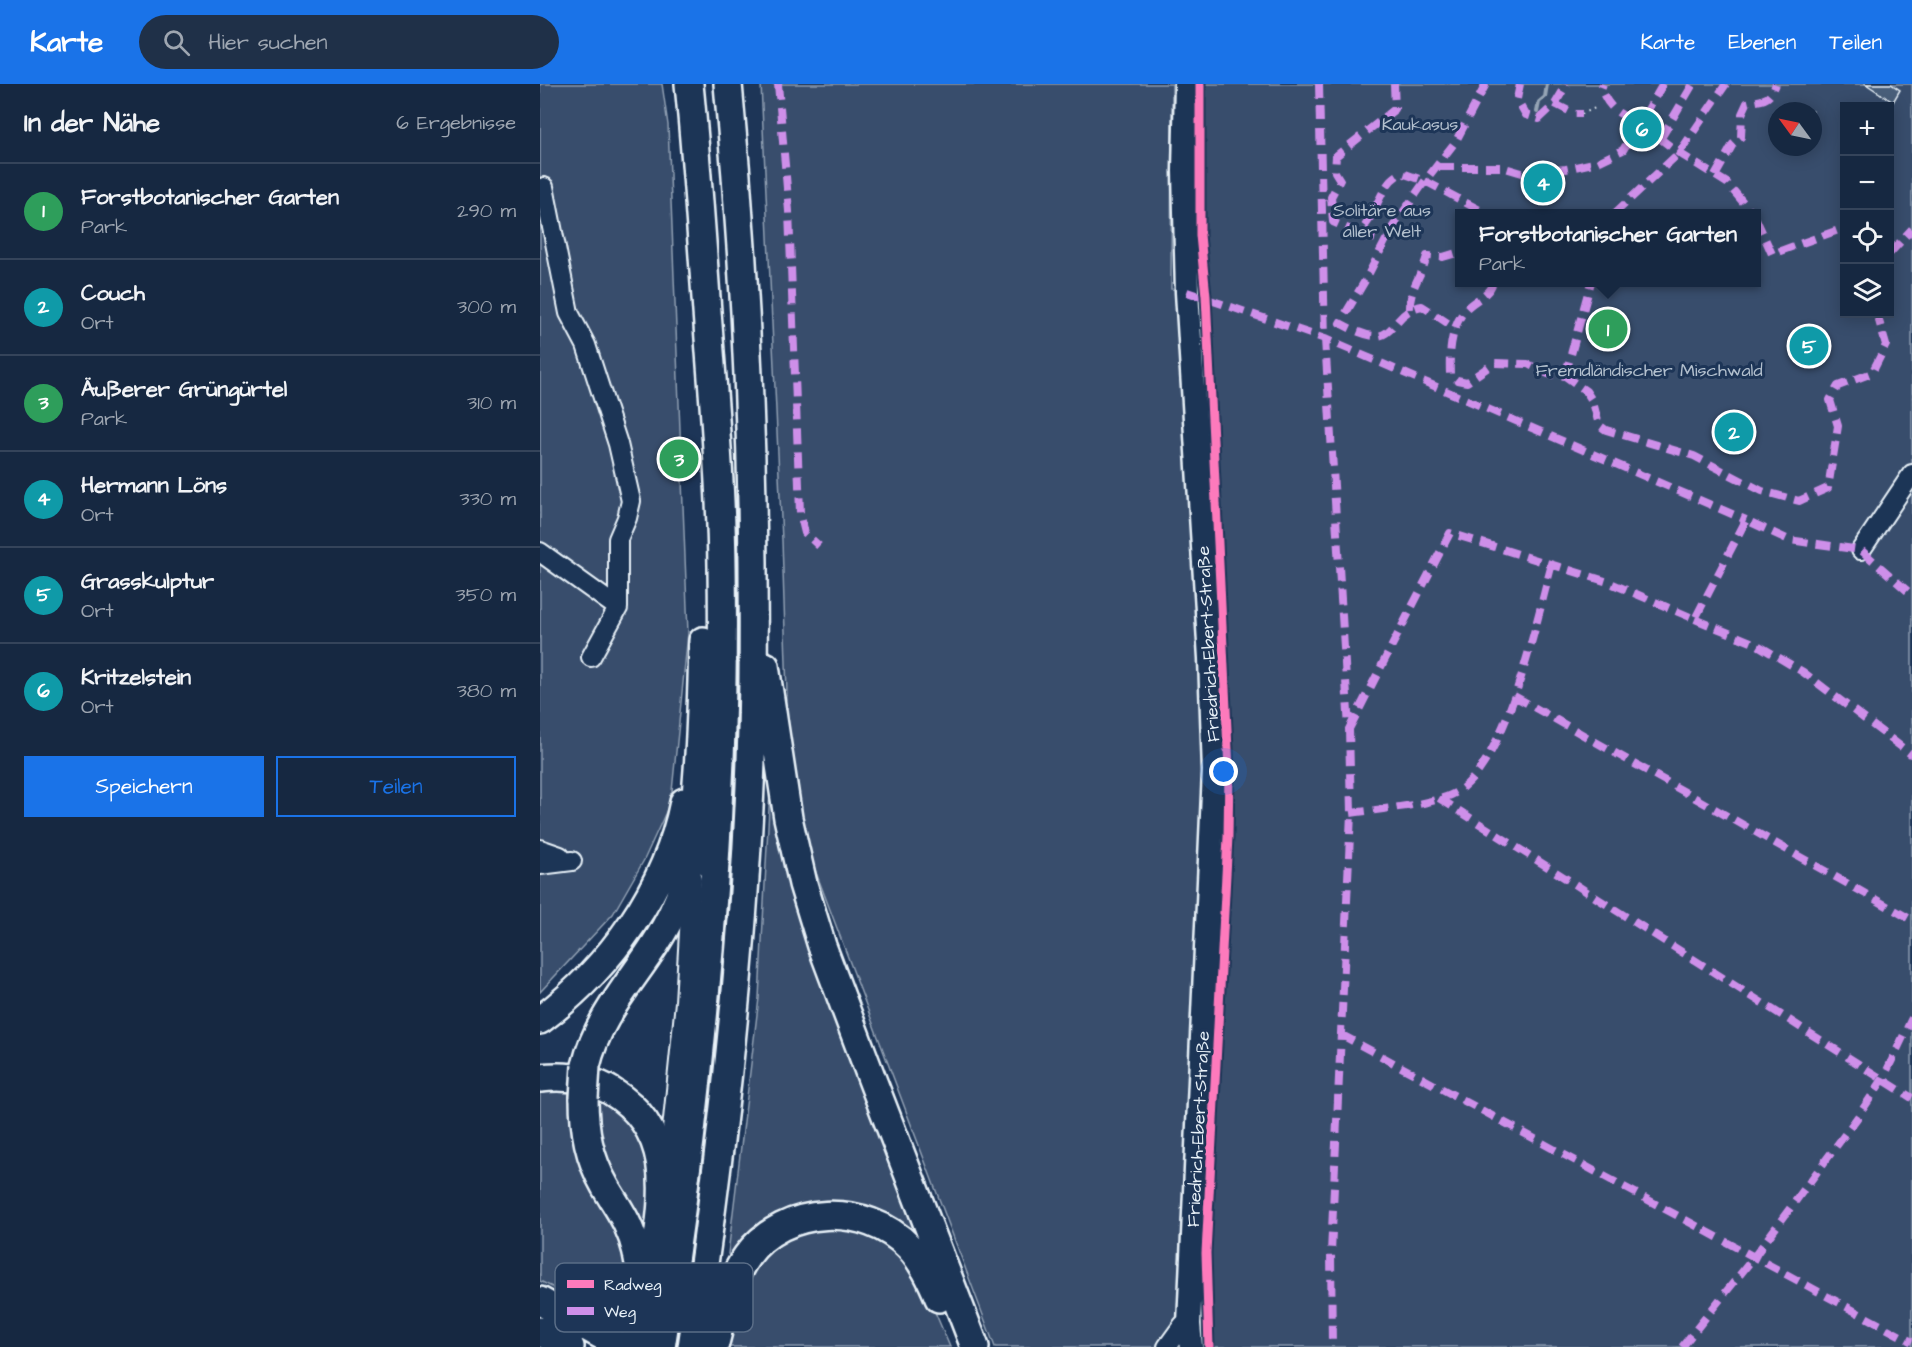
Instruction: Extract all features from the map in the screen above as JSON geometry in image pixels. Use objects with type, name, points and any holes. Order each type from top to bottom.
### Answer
[{"type":"highway","points":[[672,1263],[696,1086],[714,852],[719,751],[722,570],[714,394],[688,84]]},
{"type":"highway","points":[[704,1263],[734,1011],[746,850],[753,684],[749,360],[728,84]]},
{"type":"highway","points":[[638,1263],[628,1226],[604,1185],[593,1159],[584,1124],[586,1066],[599,1026],[673,913],[690,866],[694,839],[702,664],[703,492],[714,394]]},
{"type":"highway","points":[[753,592],[788,818],[803,884],[822,946],[975,1347]]},
{"type":"highway","points":[[540,1020],[579,987],[612,951],[639,913],[661,871],[681,818],[686,795],[702,664]]},
{"type":"highway","points":[[540,1078],[568,1077],[597,1084],[618,1095],[642,1118],[653,1134],[661,1161],[662,1205],[654,1263]]},
{"type":"highway","points":[[712,1212],[713,1263]]},
{"type":"highway","points":[[744,1263],[759,1242],[801,1219],[835,1215],[853,1217],[883,1227],[908,1246],[929,1274],[958,1347]]},
{"type":"highway","points":[[540,1301],[555,1309]]},
{"type":"highway","points":[[540,1331],[570,1347]]},
{"type":"highway","points":[[596,1332],[623,1347]]},
{"type":"highway","points":[[635,1347],[637,1332]]},
{"type":"highway","points":[[642,1347],[644,1332]]},
{"type":"highway","points":[[661,1347],[663,1332]]},
{"type":"highway","points":[[692,1347],[694,1332]]},
{"type":"highway","points":[[714,1332],[714,1347]]},
{"type":"highway","points":[[714,1347],[718,1332]]},
{"type":"main road","name":"Friedrich-Ebert-Straße","points":[[1186,84],[1184,171],[1187,292],[1210,657],[1214,771],[1190,1324],[1191,1347]]},
{"type":"lane","points":[[544,187],[569,313],[586,345],[618,444],[631,501],[618,539],[618,608],[591,657]]},
{"type":"lane","points":[[1861,550],[1912,474]]},
{"type":"lane","points":[[540,552],[618,608]]},
{"type":"lane","points":[[662,1205],[682,1035],[694,839]]},
{"type":"lane","points":[[540,849],[566,858],[540,865]]},
{"type":"lane","points":[[1167,1347],[1184,1325],[1190,1324]]},
{"type":"path","points":[[1582,114],[1595,108]]},
{"type":"green space","points":[[540,84],[662,84],[668,125],[688,633],[671,801],[644,860],[613,914],[540,992]]},
{"type":"green space","points":[[761,84],[1172,84],[1171,289],[1202,291],[1202,84],[1912,84],[1912,1347],[1214,1347],[1211,1262],[1161,1347],[995,1347],[806,846],[788,724]]},
{"type":"green space","points":[[770,789],[774,791],[932,1259],[857,1207],[732,1256],[728,1254],[759,998]]},
{"type":"green space","points":[[577,1087],[629,1259],[629,1263],[555,1263],[555,1288],[540,1281],[540,1088]]},
{"type":"green space","points":[[605,1097],[630,1116],[655,1174],[645,1249],[606,1168],[592,1098]]},
{"type":"green space","points":[[820,1227],[866,1229],[917,1270],[950,1347],[726,1347],[729,1332],[753,1332],[753,1266],[763,1253],[790,1232]]},
{"type":"building","points":[[1866,84],[1891,84],[1900,90],[1893,102]]},
{"type":"waterway","points":[[1537,112],[1539,102],[1545,97],[1547,84]]},
{"type":"marked path","points":[[778,84],[789,211],[800,513],[805,533],[819,546]]},
{"type":"marked path","points":[[1319,84],[1325,339],[1349,729],[1351,813],[1331,1253],[1332,1347]]},
{"type":"marked path","points":[[1394,84],[1395,109],[1336,156],[1335,172],[1340,180],[1331,197],[1333,222],[1358,233],[1394,178],[1402,173],[1425,181],[1392,228],[1340,323],[1373,336],[1383,335],[1410,310],[1422,306],[1455,328]]},
{"type":"marked path","points":[[1478,209],[1425,181],[1456,141],[1486,84]]},
{"type":"marked path","points":[[1520,84],[1517,99],[1526,115],[1539,119],[1555,104],[1567,84]]},
{"type":"marked path","points":[[1439,167],[1502,167],[1522,173],[1566,169],[1598,162],[1623,150],[1640,123],[1611,107],[1601,89],[1603,84]]},
{"type":"marked path","points":[[1663,84],[1640,123],[1679,153],[1727,183],[1749,209]]},
{"type":"marked path","points":[[1661,138],[1693,84]]},
{"type":"marked path","points":[[1619,209],[1679,153],[1726,84]]},
{"type":"marked path","points":[[1715,176],[1733,144],[1741,137],[1742,114],[1747,103],[1768,97],[1776,84]]},
{"type":"marked path","points":[[1555,104],[1575,114],[1582,114]]},
{"type":"marked path","points":[[1364,229],[1373,238],[1385,241]]},
{"type":"marked path","points":[[1761,230],[1772,254],[1840,229]]},
{"type":"marked path","points":[[1894,249],[1912,229]]},
{"type":"marked path","points":[[1410,309],[1414,288],[1427,256],[1443,257],[1455,253]]},
{"type":"marked path","points":[[1491,287],[1466,309],[1454,331],[1450,374],[1457,380],[1467,382],[1494,363],[1528,364],[1548,374],[1565,376],[1586,391],[1593,402],[1599,425],[1606,430],[1694,456],[1762,491],[1799,501],[1828,488],[1838,426],[1830,400],[1838,386],[1872,373],[1886,345],[1878,318]]},
{"type":"marked path","points":[[1565,376],[1590,287]]},
{"type":"marked path","points":[[1187,292],[1325,339],[1746,520]]},
{"type":"marked path","points":[[1349,729],[1450,533],[1608,582],[1695,619],[1746,520],[1789,540],[1861,550],[1912,595]]},
{"type":"marked path","points":[[1351,813],[1440,799],[1451,795],[1470,781],[1488,757],[1503,727],[1528,656],[1552,564]]},
{"type":"marked path","points":[[1695,619],[1756,644],[1803,672],[1912,755]]},
{"type":"marked path","points":[[1514,696],[1912,920]]},
{"type":"marked path","points":[[1439,798],[1912,1098]]},
{"type":"marked path","points":[[1682,1347],[1754,1257],[1857,1118],[1883,1079],[1912,1018]]},
{"type":"marked path","points":[[1340,1034],[1912,1342]]},
{"type":"cycle path","points":[[1200,84],[1200,235],[1206,296],[1229,770],[1228,837],[1206,1253],[1209,1347]]},
{"type":"place","name":"Kritzelstein","points":[[1642,129]]},
{"type":"place","name":"Hermann Löns","points":[[1543,183]]},
{"type":"place","name":"Forstbotanischer Garten","points":[[1608,329]]},
{"type":"place","name":"Grasskulptur","points":[[1809,346]]},
{"type":"place","name":"Couch","points":[[1734,432]]},
{"type":"place","name":"Äußerer Grüngürtel","points":[[679,459]]},
{"type":"park label","name":"Kaukasus","points":[[1420,124]]},
{"type":"park label","name":"Solitäre aus aller Welt","points":[[1382,220]]},
{"type":"park label","name":"Fremdländischer Mischwald","points":[[1649,370]]}]
